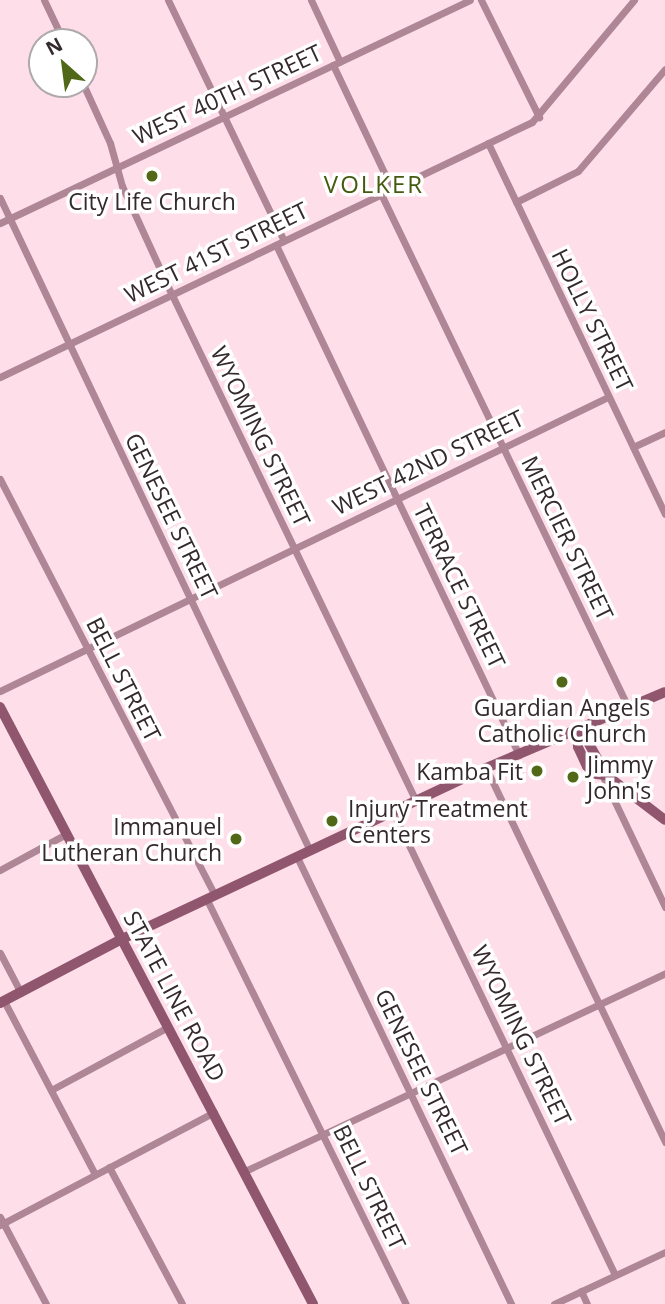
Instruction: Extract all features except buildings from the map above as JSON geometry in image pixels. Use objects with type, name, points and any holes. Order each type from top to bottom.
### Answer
[{"type":"street","points":[[44,0],[57,28]]},
{"type":"street","points":[[168,0],[284,241]]},
{"type":"street","points":[[311,0],[392,189]]},
{"type":"street","name":"WEST 40TH STREET","points":[[0,223],[470,0]]},
{"type":"street","points":[[481,0],[539,117]]},
{"type":"street","name":"WEST 41ST STREET","points":[[0,377],[539,117],[634,0]]},
{"type":"street","points":[[516,202],[578,171],[665,69]]},
{"type":"street","name":"WYOMING STREET","points":[[89,98],[172,295],[416,801]]},
{"type":"street","name":"HOLLY STREET","points":[[488,143],[665,514]]},
{"type":"street","name":"MERCIER STREET","points":[[381,194],[629,709]]},
{"type":"street","name":"GENESEE STREET","points":[[0,198],[310,851]]},
{"type":"street","name":"TERRACE STREET","points":[[276,245],[519,755]]},
{"type":"street","name":"WEST 42ND STREET","points":[[0,691],[86,647],[608,397]]},
{"type":"street","points":[[633,447],[665,432]]},
{"type":"street","name":"BELL STREET","points":[[0,479],[211,898],[406,1304]]},
{"type":"street","points":[[95,1174],[2,1002],[120,940],[486,768],[577,732],[665,692]]},
{"type":"street","name":"STATE LINE ROAD","points":[[0,707],[313,1304]]},
{"type":"street","points":[[577,732],[588,742],[606,775],[665,820]]},
{"type":"street","points":[[486,768],[665,1142]]},
{"type":"street","points":[[606,775],[604,779],[665,907]]},
{"type":"street","name":"WYOMING STREET","points":[[393,812],[615,1275]]},
{"type":"street","points":[[0,870],[66,834]]},
{"type":"street","name":"GENESEE STREET","points":[[297,857],[511,1304]]},
{"type":"street","points":[[0,953],[21,993]]},
{"type":"street","points":[[245,1171],[665,974]]},
{"type":"street","points":[[51,1090],[168,1027]]},
{"type":"street","points":[[46,1304],[1,1221],[214,1112]]},
{"type":"street","points":[[109,1167],[181,1304]]},
{"type":"street","points":[[554,1304],[664,1255]]},
{"type":"street","points":[[581,1291],[587,1304]]},
{"type":"place","name":"City Life Church","points":[[152,176]]},
{"type":"place","name":"Guardian Angels Catholic Church","points":[[562,682]]},
{"type":"place","name":"Kamba Fit","points":[[537,771]]},
{"type":"place","name":"Jimmy John's","points":[[573,777]]},
{"type":"place","name":"Injury Treatment Centers","points":[[332,821]]},
{"type":"place","name":"Immanuel Lutheran Church","points":[[236,839]]},
{"type":"district","name":"VOLKER","points":[[374,184]]}]
